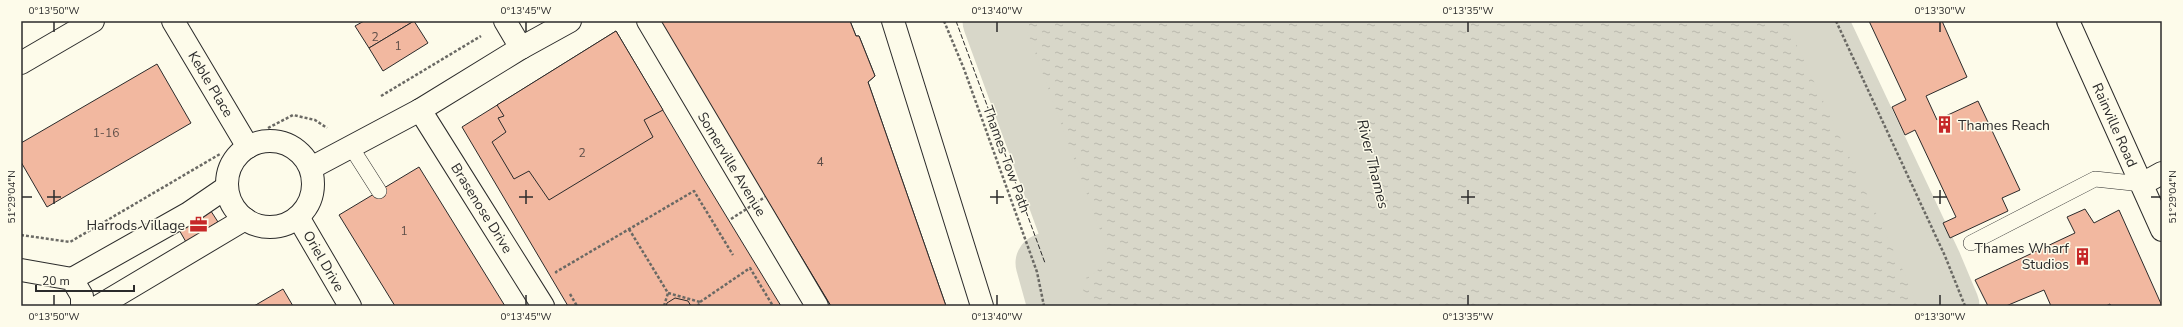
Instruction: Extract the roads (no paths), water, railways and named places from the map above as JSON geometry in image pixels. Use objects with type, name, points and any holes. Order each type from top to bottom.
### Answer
[{"type":"street","points":[[21,63],[93,21]]},
{"type":"street","name":"Keble Place","points":[[174,21],[246,144]]},
{"type":"street","points":[[311,168],[420,110],[521,48],[570,21]]},
{"type":"street","name":"Somerville Avenue","points":[[648,21],[816,306]]},
{"type":"street","points":[[893,21],[982,306]]},
{"type":"street","name":"Rainville Road","points":[[2068,21],[2162,230]]},
{"type":"street","points":[[505,22],[521,48]]},
{"type":"street","name":"Brasenose Drive","points":[[420,110],[543,306]]},
{"type":"street","points":[[268,141],[280,142],[292,147],[302,154],[311,168],[312,193],[307,206],[298,217],[285,224],[270,226],[256,224],[245,220],[234,206],[227,187],[230,167],[246,144],[268,141]]},
{"type":"street","points":[[2142,184],[2162,173]]},
{"type":"street","points":[[21,270],[72,279],[189,213],[227,187]]},
{"type":"street","name":"Oriel Drive","points":[[298,217],[350,306]]},
{"type":"street","points":[[98,306],[245,220]]},
{"type":"street","points":[[72,279],[82,296],[82,306]]},
{"type":"lane","points":[[351,147],[379,191]]},
{"type":"lane","points":[[1970,243],[2095,179],[2142,184]]},
{"type":"water","name":"River Thames","points":[[992,21],[1818,21],[1932,263],[1950,306],[1057,306],[1045,263],[1076,250]]},
{"type":"waterway","points":[[992,21],[1076,250],[1045,263],[1057,306]]},
{"type":"waterway","points":[[1818,21],[1932,263],[1950,306]]},
{"type":"place","name":"Thames Reach","points":[[1945,125]]},
{"type":"place","name":"Harrods Village","points":[[198,225]]},
{"type":"place","name":"Thames Wharf Studios","points":[[2082,256]]}]
